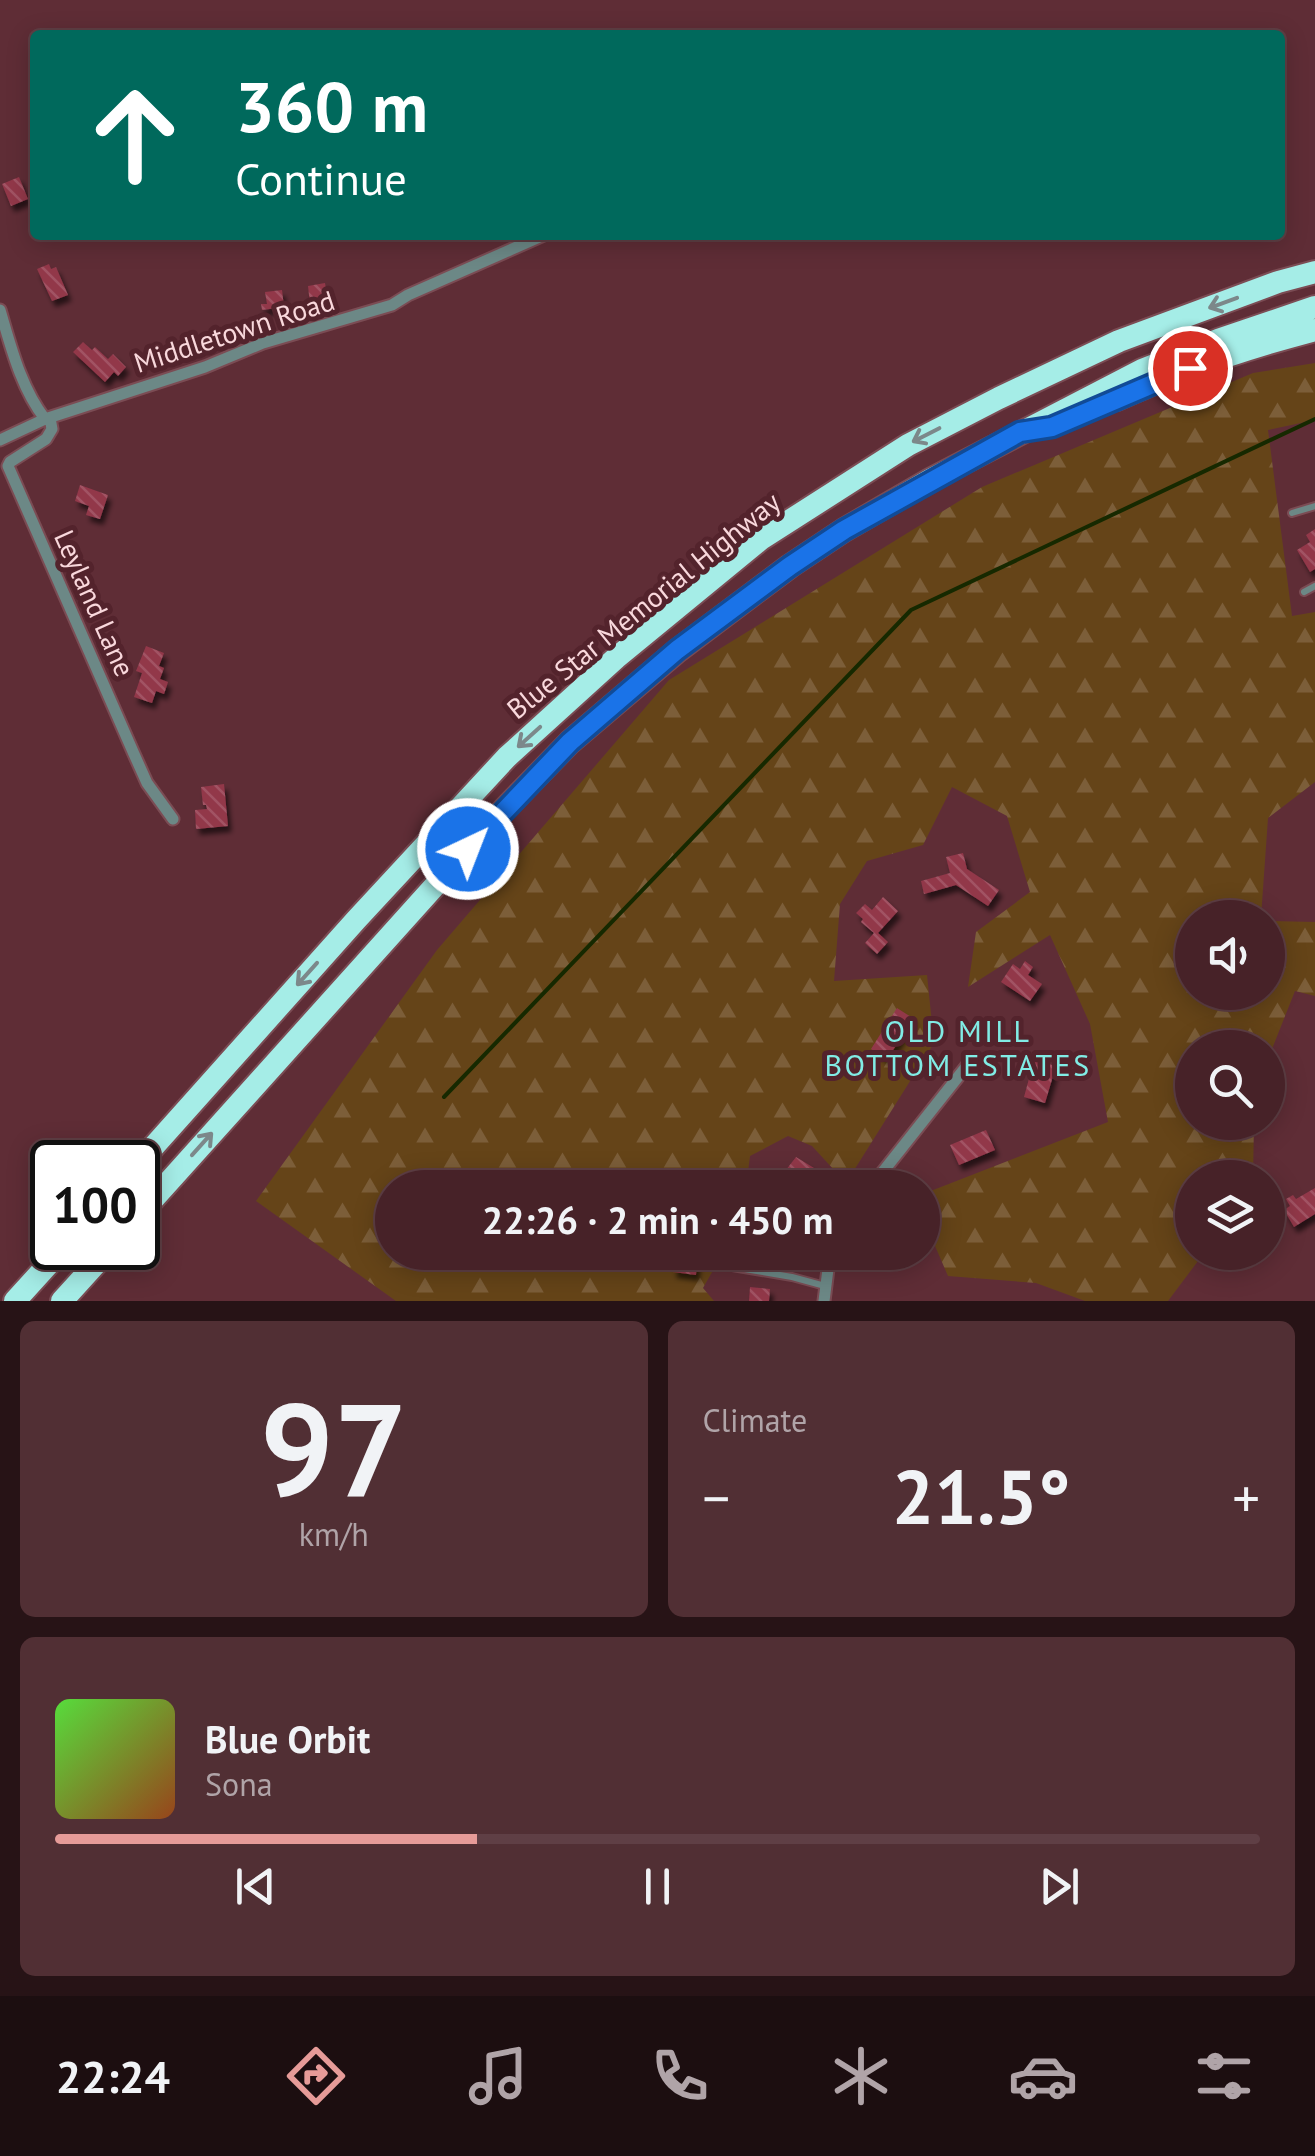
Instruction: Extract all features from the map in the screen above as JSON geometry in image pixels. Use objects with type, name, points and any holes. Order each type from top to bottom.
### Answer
[{"type":"highway","name":"Blue Star Memorial Highway","points":[[159,1140],[507,757],[616,658],[761,539],[908,444],[1016,390],[1119,341],[1315,272]]},
{"type":"highway","name":"Blue Star Memorial Highway","points":[[160,1192],[494,820],[570,742],[677,650],[790,566],[861,520],[1020,432],[1142,370],[1315,307]]},
{"type":"highway","points":[[1020,432],[1052,427],[1190,368],[1315,330]]},
{"type":"highway","points":[[15,1301],[43,1270]]},
{"type":"highway","points":[[62,1301],[90,1270]]},
{"type":"street","name":"Middletown Road","points":[[47,418],[206,367],[262,343],[392,305],[533,240]]},
{"type":"street","points":[[0,310],[22,379],[34,404],[47,418],[0,440]]},
{"type":"street","name":"Leyland Lane","points":[[47,418],[52,429],[46,438],[8,466],[147,782],[173,818]]},
{"type":"street","points":[[884,1170],[973,1058]]},
{"type":"street","points":[[824,1301],[828,1270]]},
{"type":"lane","points":[[1292,513],[1315,506]]},
{"type":"lane","points":[[1304,592],[1315,586]]},
{"type":"lane","points":[[753,1270],[826,1286]]},
{"type":"green space","points":[[1315,363],[1315,420],[1268,430],[1292,616],[1315,612],[1315,782],[1268,818],[1262,900],[1175,900],[1175,1010],[1285,1010],[1285,921],[1315,922],[1315,996],[1295,991],[1280,1030],[1175,1030],[1175,1140],[1254,1140],[1253,1160],[1175,1160],[1175,1270],[1191,1270],[1168,1301],[1085,1301],[1036,1283],[948,1276],[940,1257],[940,1187],[1108,1122],[1090,1024],[1050,935],[968,987],[976,932],[1030,892],[1007,816],[952,787],[923,845],[867,861],[840,904],[834,981],[927,975],[934,1043],[854,1170],[834,1170],[812,1146],[788,1136],[750,1156],[748,1170],[375,1170],[375,1270],[713,1270],[703,1288],[714,1301],[396,1301],[256,1201],[437,950],[669,680],[982,487],[1253,373]]},
{"type":"building","points":[[19,177],[28,199],[11,206],[2,184]]},
{"type":"building","points":[[49,264],[51,269],[56,267],[68,295],[52,301],[37,269]]},
{"type":"building","points":[[325,283],[328,301],[310,304],[308,286]]},
{"type":"building","points":[[282,290],[284,307],[262,310],[261,304],[267,304],[265,292]]},
{"type":"building","points":[[83,342],[108,359],[113,354],[126,367],[105,382],[73,352]]},
{"type":"building","points":[[80,485],[108,495],[100,519],[86,515],[89,506],[75,501]]},
{"type":"building","points":[[1315,529],[1315,569],[1310,572],[1297,550],[1310,542],[1306,535]]},
{"type":"building","points":[[146,646],[164,653],[160,679],[168,682],[164,694],[156,691],[152,703],[134,697],[142,673],[136,671]]},
{"type":"building","points":[[224,784],[228,826],[196,829],[195,810],[207,809],[201,787]]},
{"type":"building","points":[[963,853],[967,869],[999,890],[988,906],[956,885],[924,894],[921,881],[950,873],[946,857]]},
{"type":"building","points":[[883,897],[898,911],[878,933],[888,942],[877,954],[865,943],[874,933],[856,913],[865,904],[872,910]]},
{"type":"building","points":[[1025,961],[1033,967],[1028,975],[1042,984],[1030,1001],[1001,982],[1013,964],[1020,969]]},
{"type":"building","points":[[897,1008],[914,1019],[887,1059],[871,1049]]},
{"type":"building","points":[[1034,1060],[1056,1066],[1045,1103],[1024,1097]]},
{"type":"building","points":[[986,1130],[995,1150],[959,1165],[950,1145]]},
{"type":"building","points":[[796,1157],[814,1168],[812,1170],[786,1170]]},
{"type":"building","points":[[1315,1188],[1315,1214],[1294,1227],[1285,1209],[1290,1206],[1286,1199],[1293,1195],[1296,1199]]},
{"type":"building","points":[[673,1270],[696,1270],[696,1275]]},
{"type":"building","points":[[750,1287],[770,1289],[769,1301],[749,1301]]},
{"type":"waterway","points":[[444,1097],[911,610],[1315,419]]},
{"type":"district","name":"OLD MILL BOTTOM ESTATES","points":[[958,1047]]},
{"type":"route","points":[[468,849],[570,742],[677,650],[844,530],[1020,432],[1052,427],[1190,368]]}]
